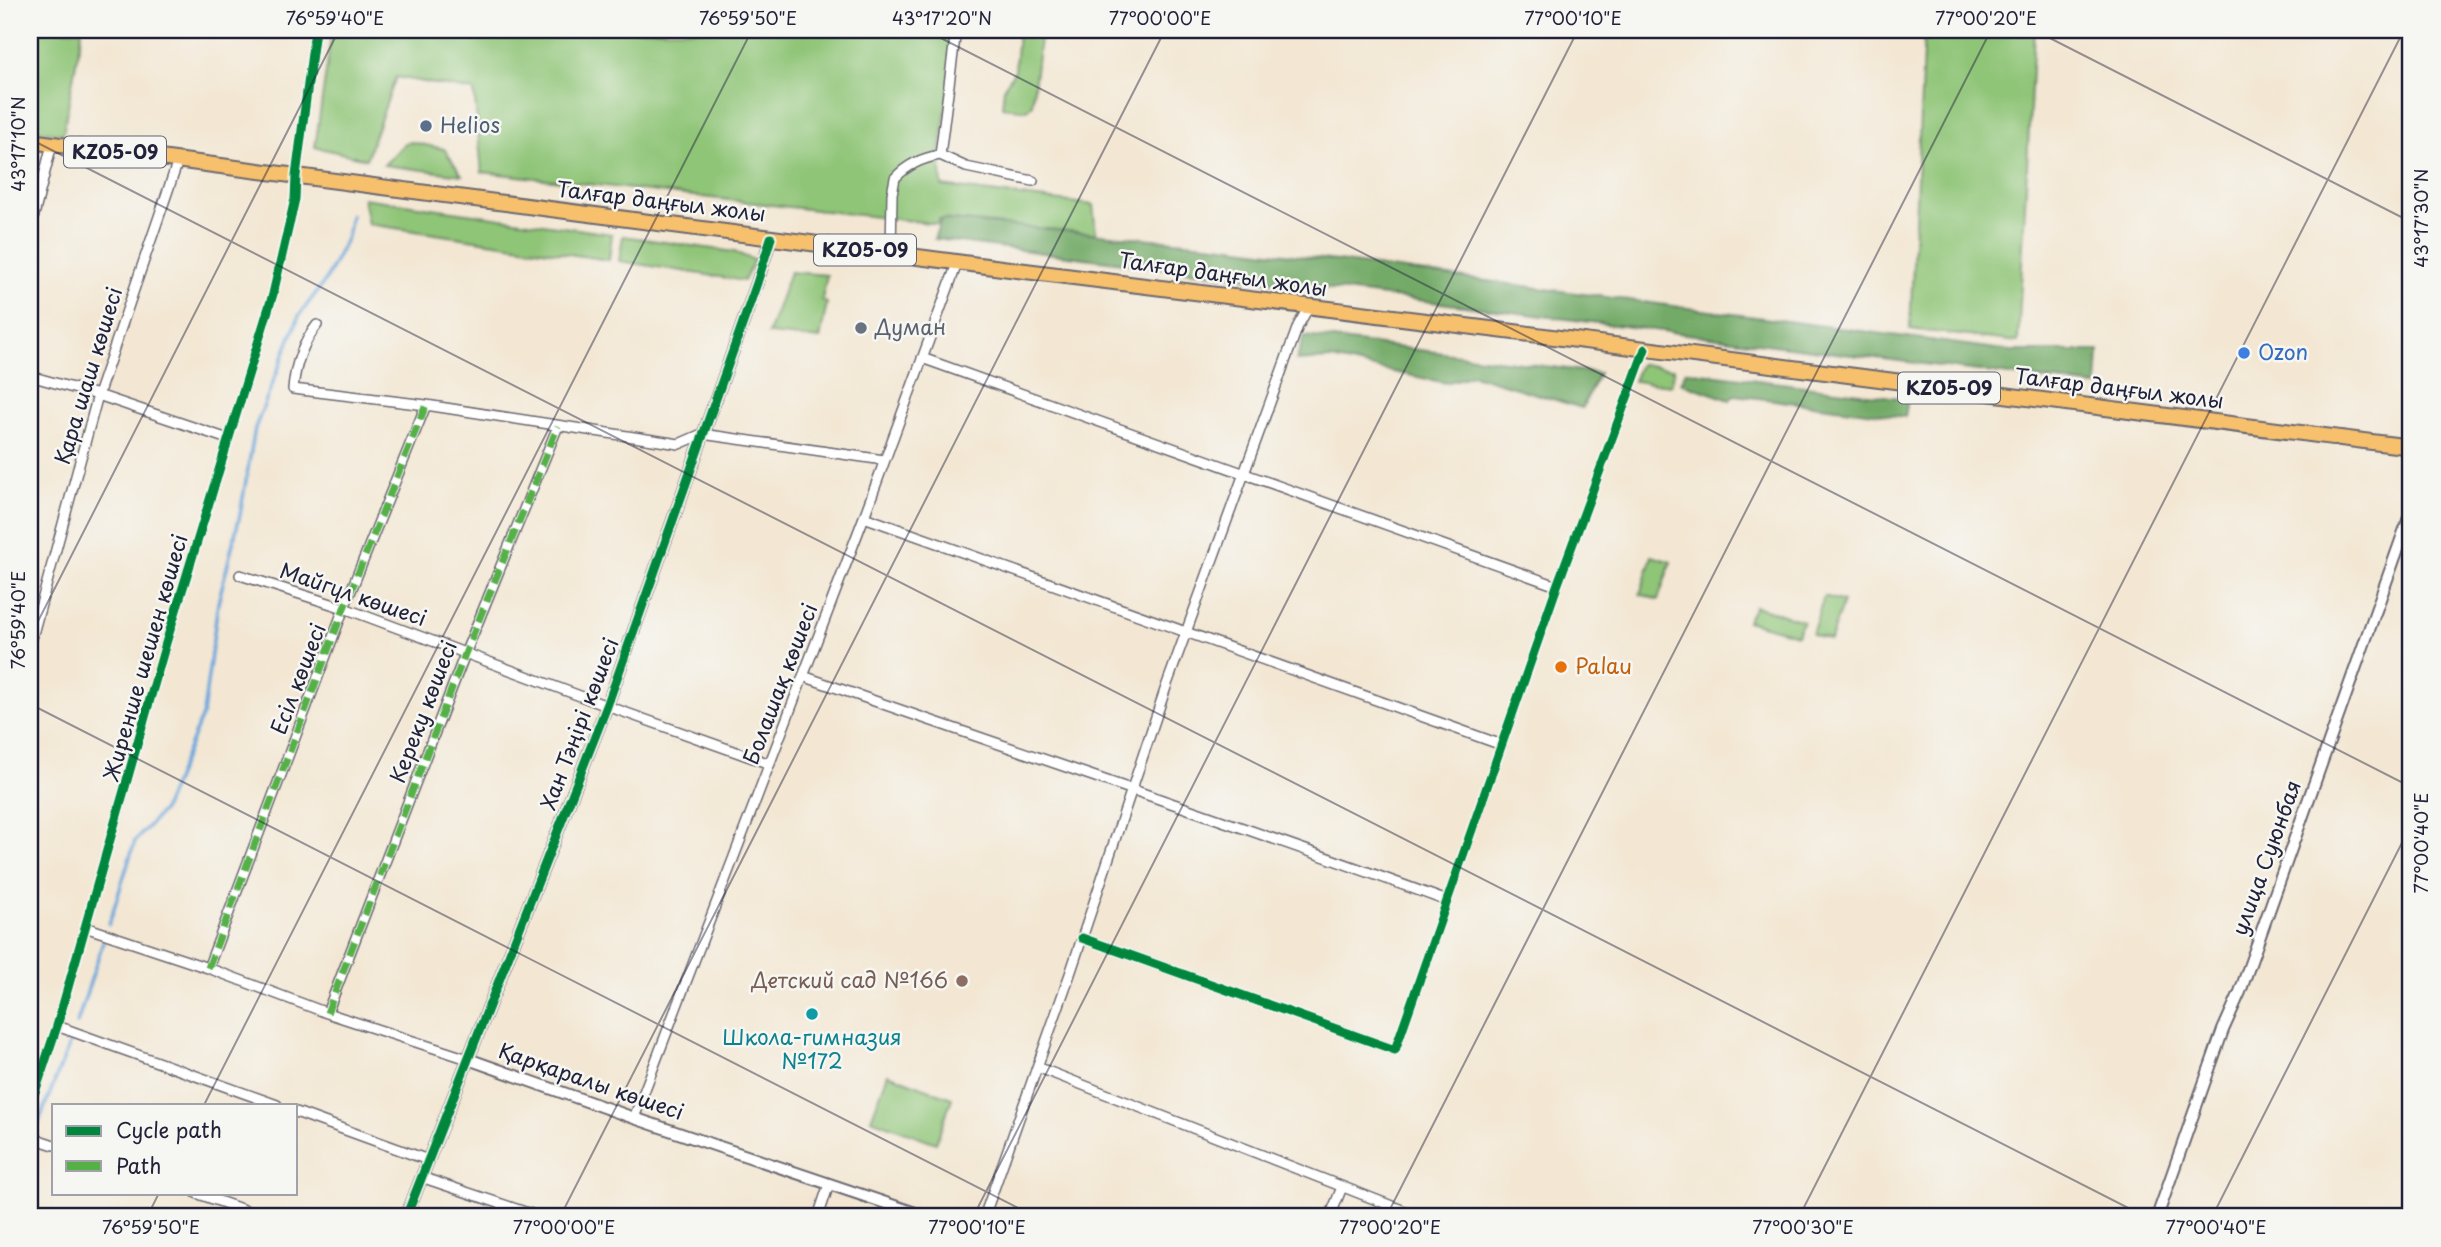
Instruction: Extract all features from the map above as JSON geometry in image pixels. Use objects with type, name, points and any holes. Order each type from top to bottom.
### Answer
[{"type":"main road","name":"Талғар даңғыл жолы","points":[[30,141],[1308,308],[2411,447]]},
{"type":"street","name":"Жиренше шешен көшесі","points":[[30,1107],[34,1081],[57,1026],[228,439],[273,294],[295,199],[315,30]]},
{"type":"street","points":[[940,155],[956,30]]},
{"type":"street","points":[[30,231],[52,144]]},
{"type":"street","points":[[891,253],[892,194],[895,178],[913,164],[940,155],[966,167],[1033,181]]},
{"type":"street","name":"Қара шаш көшесі","points":[[30,645],[98,395],[178,161]]},
{"type":"street","name":"Хан Тәңірі көшесі","points":[[406,1217],[607,706],[771,238]]},
{"type":"street","name":"Болашақ көшесі","points":[[634,1118],[864,517],[958,261]]},
{"type":"street","points":[[984,1217],[1242,473],[1298,326],[1308,308]]},
{"type":"street","points":[[317,326],[308,336],[295,370],[293,389],[426,405],[680,444],[702,434],[884,460]]},
{"type":"street","points":[[1082,938],[1395,1050],[1557,586],[1645,349]]},
{"type":"street","points":[[922,358],[1557,586]]},
{"type":"street","points":[[30,376],[98,395],[228,439]]},
{"type":"street","name":"Есіл көшесі","points":[[208,968],[344,608],[426,405]]},
{"type":"street","name":"Кереку көшесі","points":[[327,1013],[465,654],[558,426]]},
{"type":"street","name":"улица Суюнбая","points":[[2157,1217],[2411,512]]},
{"type":"street","points":[[864,517],[1502,745]]},
{"type":"street","name":"Майгүл көшесі","points":[[240,575],[344,608],[770,764]]},
{"type":"street","points":[[803,676],[1276,838],[1447,901]]},
{"type":"street","name":"Қарқаралы көшесі","points":[[85,927],[208,968],[327,1013],[927,1217]]},
{"type":"street","points":[[57,1026],[274,1104]]},
{"type":"street","points":[[1037,1067],[1420,1217]]},
{"type":"street","points":[[298,1113],[428,1160]]},
{"type":"street","points":[[30,1137],[52,1144]]},
{"type":"street","points":[[421,1177],[540,1217]]},
{"type":"street","points":[[818,1217],[830,1184]]},
{"type":"street","points":[[1330,1217],[1342,1187]]},
{"type":"street","points":[[200,1194],[264,1217]]},
{"type":"green space","points":[[30,30],[82,30],[63,134],[30,130]]},
{"type":"green space","points":[[332,30],[956,30],[940,155],[942,186],[1093,205],[1096,234],[939,219],[938,224],[482,172],[474,91],[396,77],[366,159],[315,147]]},
{"type":"green space","points":[[1018,30],[1041,30],[1032,104],[1027,110],[1002,107],[1004,88],[1015,70]]},
{"type":"green space","points":[[1924,30],[2034,30],[2018,342],[1910,329]]},
{"type":"green space","points":[[411,142],[444,149],[462,175],[384,165],[404,144]]},
{"type":"green space","points":[[363,198],[612,234],[609,260],[368,224]]},
{"type":"green space","points":[[941,219],[1217,245],[2011,351],[2099,351],[2097,386],[934,239]]},
{"type":"green space","points":[[623,236],[734,252],[754,260],[744,281],[619,261]]},
{"type":"green space","points":[[790,272],[827,275],[822,300],[827,303],[820,339],[768,334]]},
{"type":"green space","points":[[1304,336],[1599,373],[1582,408],[1473,375],[1446,383],[1331,359],[1296,361]]},
{"type":"green space","points":[[1640,364],[1674,369],[1671,385],[1633,381]]},
{"type":"green space","points":[[1685,371],[1908,399],[1905,417],[1734,395],[1730,400],[1681,383]]},
{"type":"green space","points":[[1652,556],[1671,562],[1658,600],[1640,594]]},
{"type":"green space","points":[[1824,596],[1843,602],[1830,640],[1812,634]]},
{"type":"green space","points":[[1755,606],[1803,621],[1797,635],[1747,621]]},
{"type":"green space","points":[[888,1074],[952,1098],[936,1143],[871,1119]]},
{"type":"waterway","points":[[109,924],[135,841],[163,810],[203,713],[218,603],[240,515],[255,428],[299,316],[327,278],[347,237],[351,215]]},
{"type":"waterway","points":[[77,1023],[103,942]]},
{"type":"waterway","points":[[36,1129],[71,1040]]},
{"type":"marked path","points":[[208,968],[344,608],[426,405]]},
{"type":"marked path","points":[[327,1013],[465,654],[558,426]]},
{"type":"cycle path","points":[[30,1107],[57,1026],[166,643],[273,294],[295,199],[315,30]]},
{"type":"cycle path","points":[[406,1217],[607,706],[771,238]]},
{"type":"cycle path","points":[[1082,938],[1395,1050],[1557,586],[1645,349]]},
{"type":"place","name":"Helios","points":[[426,126]]},
{"type":"place","name":"Думан","points":[[861,328]]},
{"type":"place","name":"Ozon","points":[[2244,353]]},
{"type":"place","name":"Palau","points":[[1561,667]]},
{"type":"place","name":"Детский сад №166","points":[[962,981]]},
{"type":"place","name":"Школа-гимназия №172","points":[[812,1014]]}]
